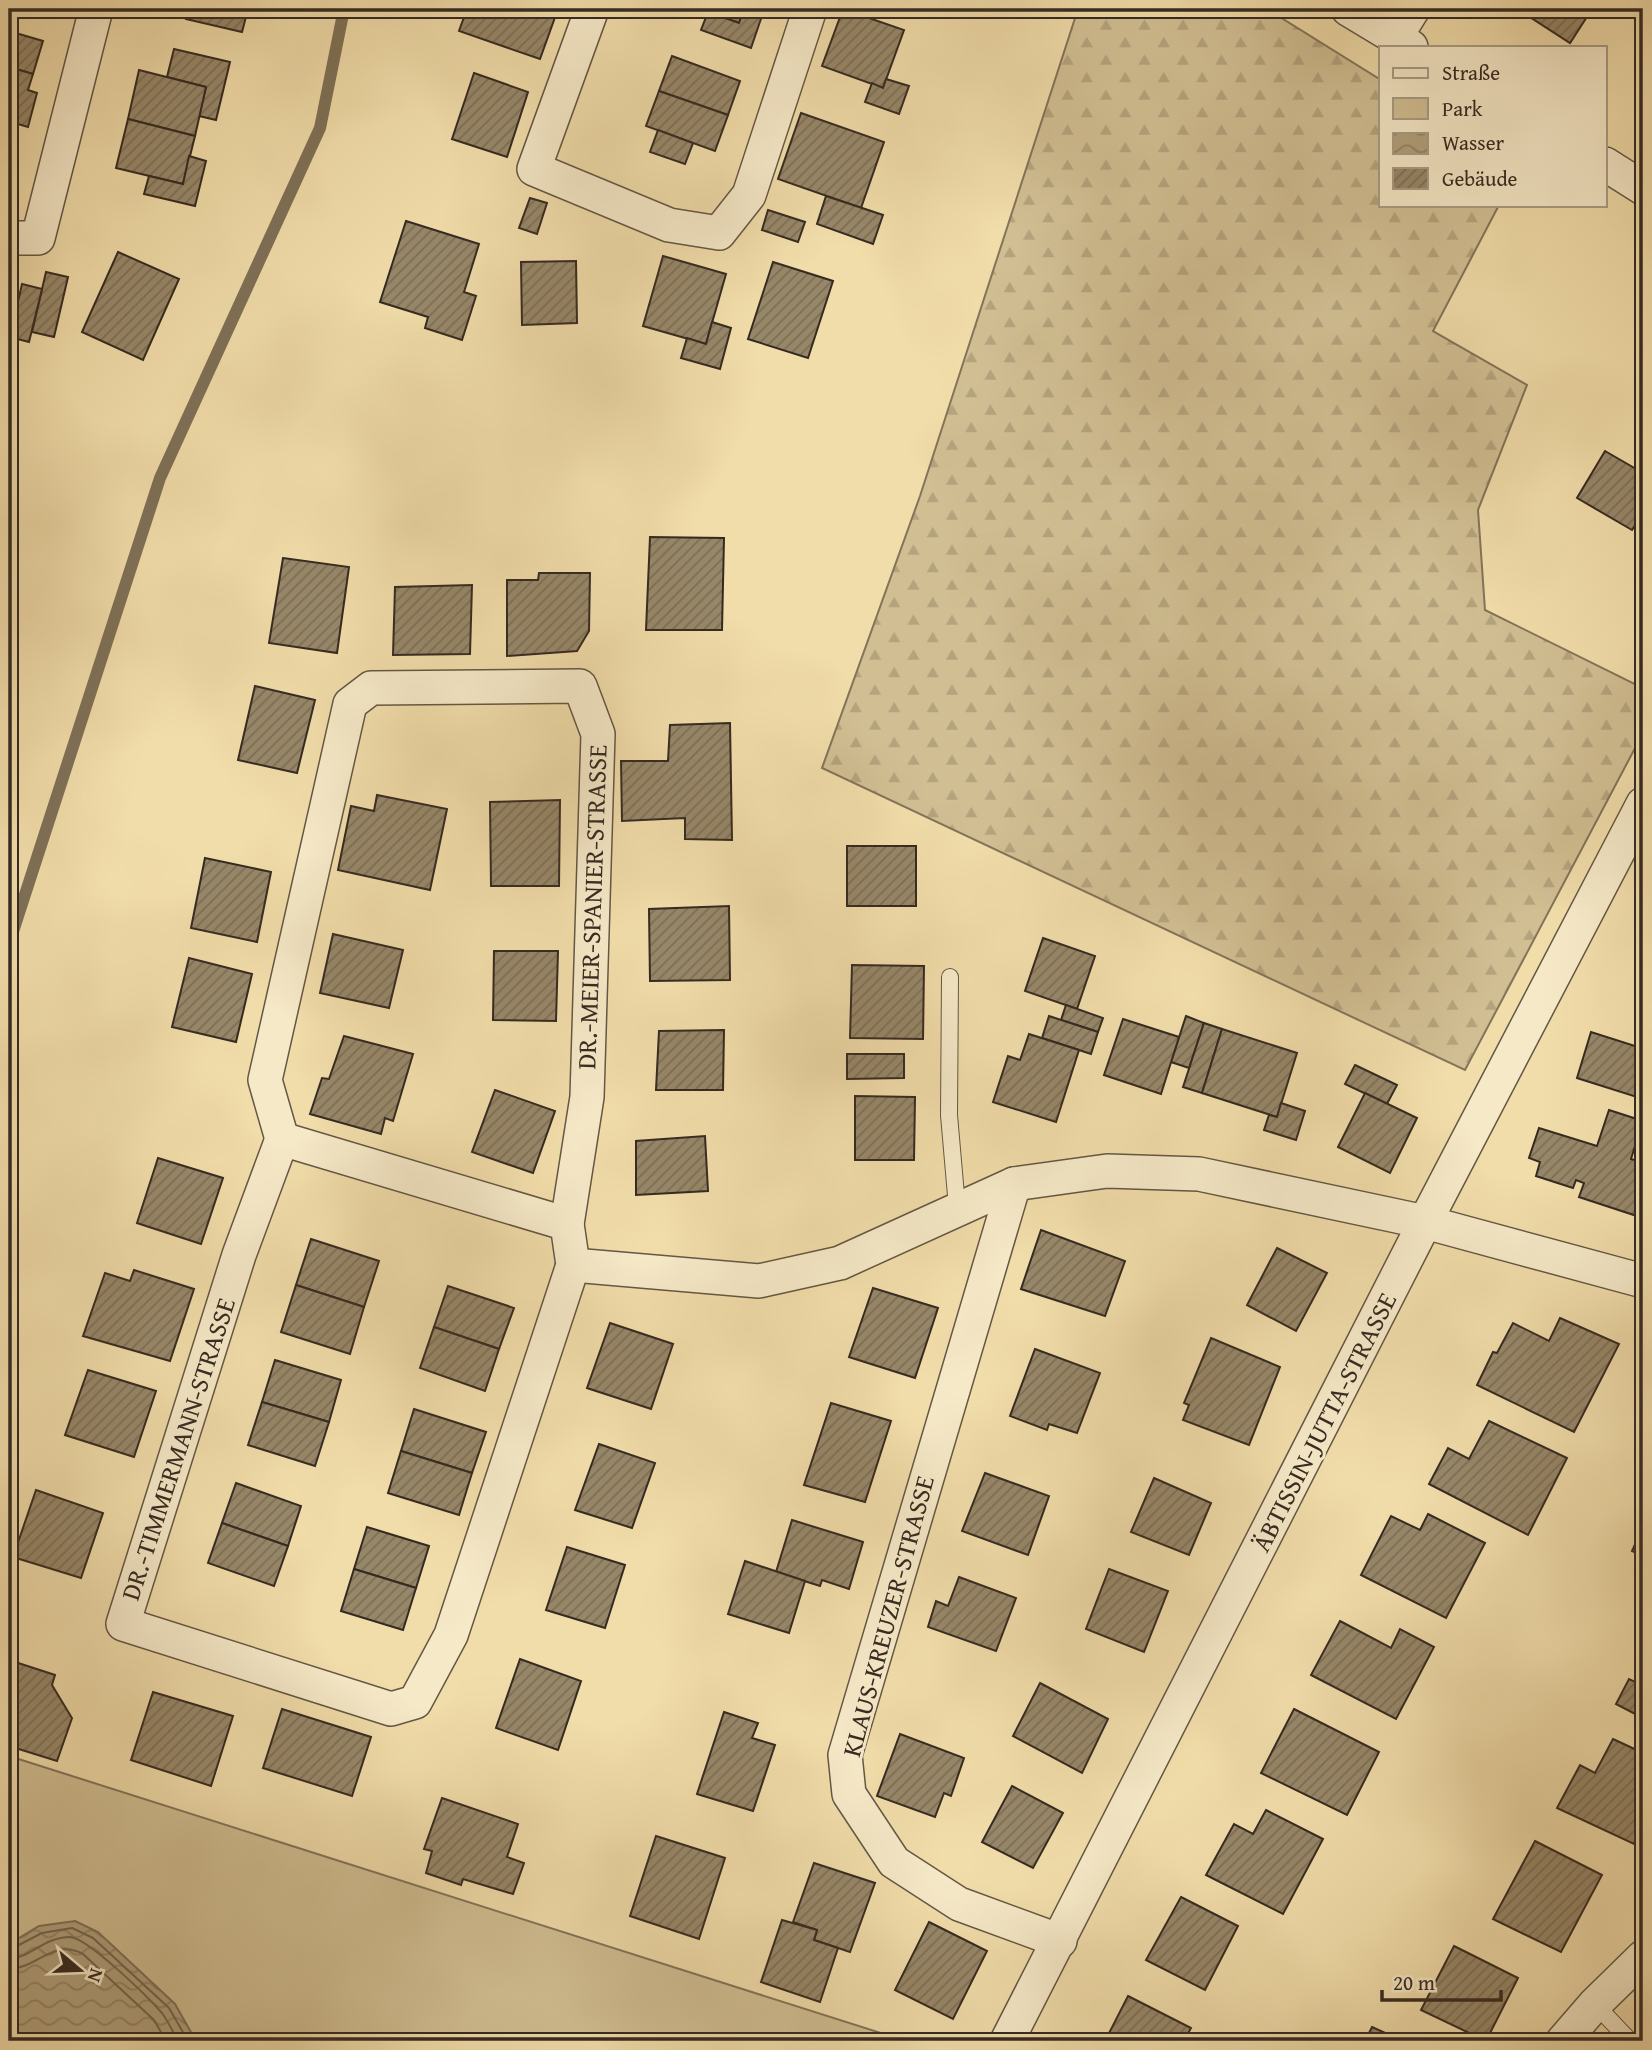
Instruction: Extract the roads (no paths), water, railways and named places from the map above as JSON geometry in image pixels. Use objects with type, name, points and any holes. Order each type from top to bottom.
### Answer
[{"type":"street","points":[[9,238],[38,238],[96,9]]},
{"type":"street","points":[[592,9],[534,169],[669,225],[719,233],[749,195],[810,9]]},
{"type":"street","points":[[1348,9],[1403,42],[1413,9]]},
{"type":"street","points":[[1606,165],[1643,188]]},
{"type":"street","name":"DR.-MEIER-SPANIER-STRASSE","points":[[282,1139],[265,1080],[350,704],[371,688],[580,685],[598,734],[587,1097],[567,1224]]},
{"type":"street","name":"ÄBTISSIN-JUTTA-STRASSE","points":[[1007,2041],[1425,1223],[1643,804]]},
{"type":"street","points":[[282,1139],[567,1224],[573,1265],[759,1281],[840,1263],[957,1207],[1014,1184],[1107,1171],[1199,1174],[1425,1223],[1643,1281]]},
{"type":"street","name":"DR.-TIMMERMANN-STRASSE","points":[[282,1139],[239,1255],[123,1624],[391,1709],[415,1702],[451,1635],[573,1265]]},
{"type":"street","name":"KLAUS-KREUZER-STRASSE","points":[[1014,1184],[845,1755],[849,1794],[894,1862],[959,1904],[1060,1941]]},
{"type":"street","points":[[1563,2041],[1595,2004],[1643,1957]]},
{"type":"lane","points":[[950,977],[949,1115],[957,1207]]},
{"type":"lane","points":[[1595,2004],[1630,2041]]},
{"type":"water","points":[[75,1921],[98,1932],[175,2004],[196,2041],[9,2041],[9,1944],[39,1926]]},
{"type":"waterway","points":[[9,944],[160,478],[320,128],[344,9]]}]
